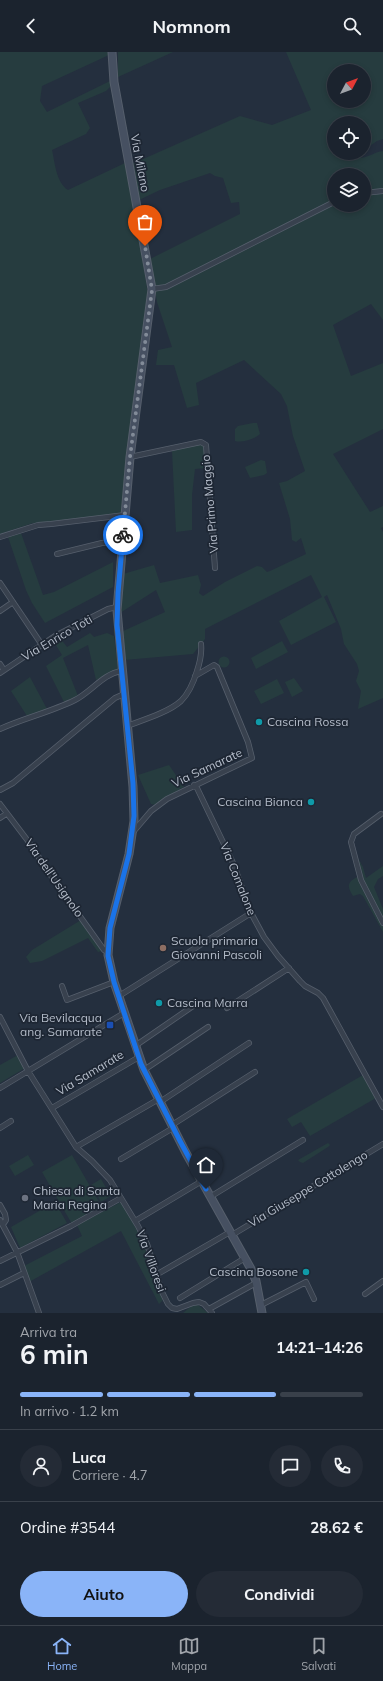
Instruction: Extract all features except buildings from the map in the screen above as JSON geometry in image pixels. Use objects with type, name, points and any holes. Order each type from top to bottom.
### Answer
[{"type":"street","name":"Via Milano","points":[[112,52],[114,82],[143,232],[152,290],[130,457],[117,616]]},
{"type":"street","points":[[371,192],[383,191]]},
{"type":"street","points":[[152,290],[166,287],[327,206]]},
{"type":"street","name":"Via Primo Maggio","points":[[130,457],[201,442],[206,445],[215,568]]},
{"type":"street","points":[[0,537],[38,525],[125,515]]},
{"type":"street","points":[[57,554],[102,543],[123,541]]},
{"type":"street","points":[[0,583],[42,645]]},
{"type":"street","points":[[0,611],[13,602]]},
{"type":"street","name":"Via Enrico Toti","points":[[2,672],[63,632],[108,609],[117,608]]},
{"type":"street","name":"Via Samarate","points":[[117,616],[121,671],[134,791],[133,832],[129,854],[110,928],[108,952],[114,982],[144,1070],[172,1127],[252,1272],[256,1283],[260,1310]]},
{"type":"street","points":[[127,726],[177,704],[186,695],[195,676],[201,657],[201,644]]},
{"type":"street","points":[[0,664],[2,672]]},
{"type":"street","name":"Via Samarate","points":[[133,832],[155,808],[171,796],[251,760],[252,756],[217,667],[214,665],[195,676]]},
{"type":"street","points":[[0,728],[75,700],[103,680],[121,671]]},
{"type":"street","points":[[0,790],[13,783],[115,698],[124,694]]},
{"type":"street","name":"Via Comalone","points":[[194,785],[197,788],[234,865],[250,913],[270,946],[305,986],[318,993],[323,998],[383,1107]]},
{"type":"street","name":"Via dell'Usignolo","points":[[0,804],[6,814],[28,841],[104,950],[108,952]]},
{"type":"street","points":[[0,818],[6,814]]},
{"type":"street","points":[[381,814],[354,834],[351,842],[361,880],[383,923]]},
{"type":"street","points":[[119,996],[250,913]]},
{"type":"street","points":[[226,1008],[289,968]]},
{"type":"street","points":[[62,986],[67,1000],[114,982]]},
{"type":"street","name":"Via Samarate","points":[[135,1046],[196,1004]]},
{"type":"street","points":[[0,1088],[124,1013]]},
{"type":"street","name":"Via Villoresi","points":[[0,1017],[28,1070],[76,1147],[107,1177],[135,1221],[145,1240],[163,1295],[171,1307],[177,1308],[197,1302],[203,1303],[211,1311]]},
{"type":"street","points":[[144,1070],[208,1027]]},
{"type":"street","points":[[76,1147],[159,1100],[249,1043]]},
{"type":"street","name":"Via Samarate","points":[[52,1108],[139,1057]]},
{"type":"street","points":[[121,1159],[255,1072]]},
{"type":"street","points":[[0,1128],[10,1121]]},
{"type":"street","points":[[210,1197],[303,1140]]},
{"type":"street","name":"Via Giuseppe Cottolengo","points":[[231,1233],[383,1144]]},
{"type":"street","points":[[135,1221],[202,1181]]},
{"type":"street","points":[[0,1261],[71,1226],[121,1198]]},
{"type":"street","points":[[1,1207],[6,1216],[2,1221],[17,1252],[39,1313]]},
{"type":"street","points":[[156,1275],[231,1233]]},
{"type":"street","points":[[180,1298],[245,1258]]},
{"type":"street","points":[[0,1285],[24,1273]]},
{"type":"street","points":[[365,1294],[383,1281]]},
{"type":"street","points":[[260,1310],[306,1282],[314,1299]]},
{"type":"street","points":[[211,1311],[256,1283]]},
{"type":"green space","points":[[0,52],[109,52],[109,55],[42,86],[40,101],[47,112],[110,81],[111,86],[106,91],[78,103],[90,128],[86,134],[52,150],[58,177],[64,187],[68,190],[125,163],[134,202],[148,295],[122,513],[33,523],[0,534]]},
{"type":"green space","points":[[118,52],[173,52],[118,77]]},
{"type":"green space","points":[[286,52],[383,52],[383,139],[371,145],[371,116],[327,116],[327,160],[371,160],[371,155],[383,151],[383,320],[371,304],[333,325],[351,376],[383,363],[383,429],[333,454],[370,512],[383,506],[383,527],[381,528],[383,532],[383,698],[358,709],[361,691],[356,681],[359,671],[357,664],[344,644],[341,629],[327,595],[324,597],[336,622],[291,645],[279,621],[322,597],[311,575],[205,629],[205,639],[193,654],[124,660],[121,632],[165,612],[156,590],[120,613],[123,574],[154,565],[160,583],[198,575],[201,585],[199,593],[203,596],[225,582],[257,566],[262,567],[267,572],[306,554],[301,538],[296,542],[292,540],[290,519],[279,483],[287,481],[305,471],[293,436],[287,406],[281,394],[244,360],[196,383],[199,405],[187,408],[174,365],[156,365],[158,350],[172,347],[157,302],[150,259],[240,214],[239,202],[231,203],[223,178],[210,173],[160,190],[139,200],[132,164],[240,116],[272,125],[311,110]]},
{"type":"green space","points":[[257,423],[260,434],[248,440],[235,441],[235,429],[238,426]]},
{"type":"green space","points":[[201,443],[205,447],[205,468],[195,469],[192,495],[192,530],[176,532],[172,451]]},
{"type":"green space","points":[[261,460],[265,461],[267,473],[250,478],[245,467]]},
{"type":"green space","points":[[21,533],[43,595],[54,592],[113,562],[113,587],[45,623],[32,603],[26,590],[8,537]]},
{"type":"green space","points":[[90,633],[94,637],[107,633],[114,636],[118,669],[96,680],[88,645],[63,658],[78,696],[64,702],[46,666],[62,655],[53,640],[60,638],[67,647]]},
{"type":"green space","points":[[282,641],[288,652],[256,669],[251,658]]},
{"type":"green space","points":[[224,656],[228,658],[230,662],[228,666],[224,668],[220,666],[218,662],[220,658]]},
{"type":"green space","points":[[30,677],[47,709],[34,715],[27,716],[11,691]]},
{"type":"green space","points":[[294,678],[303,691],[292,697],[285,682]]},
{"type":"green space","points":[[277,679],[284,693],[261,704],[254,691]]},
{"type":"green space","points":[[169,765],[184,787],[156,805],[151,804],[138,775]]},
{"type":"green space","points":[[358,858],[363,867],[366,878],[383,866],[383,876],[378,879],[374,887],[383,909],[383,932],[363,896],[360,894],[353,896],[349,888],[351,881],[361,875]]},
{"type":"green space","points":[[81,920],[102,951],[98,952],[88,938],[42,961],[30,963],[26,957],[32,950]]},
{"type":"green space","points":[[18,1055],[25,1068],[0,1083],[0,1065]]},
{"type":"green space","points":[[363,1075],[376,1098],[310,1136],[301,1122],[292,1127],[287,1119]]},
{"type":"green space","points":[[328,1143],[330,1145],[328,1147],[303,1163],[298,1160]]},
{"type":"green space","points":[[28,1155],[34,1165],[15,1176],[9,1166]]},
{"type":"green space","points":[[72,1155],[102,1207],[72,1224],[42,1172]]},
{"type":"green space","points":[[101,1179],[111,1196],[101,1202],[91,1185]]},
{"type":"green space","points":[[55,1202],[67,1223],[20,1248],[11,1227]]},
{"type":"green space","points":[[121,1202],[140,1237],[150,1262],[163,1300],[159,1304],[121,1231],[29,1282],[24,1266],[82,1236],[77,1225]]},
{"type":"green space","points":[[194,1304],[198,1305],[208,1313],[183,1313]]},
{"type":"way so far","points":[[123,535],[130,457],[152,290],[145,246]]},
{"type":"place","name":"Cascina Rossa","points":[[259,722]]},
{"type":"place","name":"Cascina Bianca","points":[[311,802]]},
{"type":"place","name":"Scuola primaria Giovanni Pascoli","points":[[163,948]]},
{"type":"place","name":"Cascina Marra","points":[[159,1003]]},
{"type":"place","name":"Via Bevilacqua ang. Samarate","points":[[110,1025]]},
{"type":"place","name":"Chiesa di Santa Maria Regina","points":[[25,1198]]},
{"type":"place","name":"Cascina Bosone","points":[[306,1272]]},
{"type":"route","points":[[123,535],[117,625],[133,783],[134,816],[129,854],[110,928],[108,939],[108,956],[114,982],[141,1064],[206,1189]]}]
